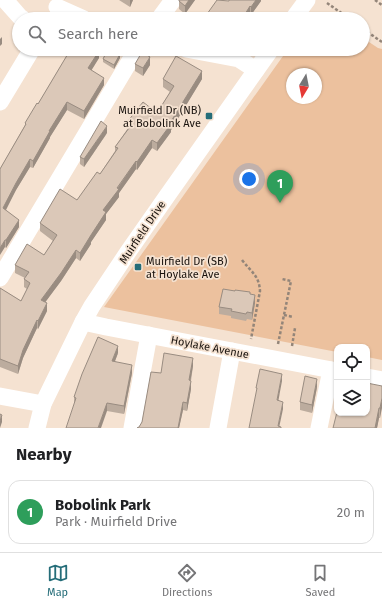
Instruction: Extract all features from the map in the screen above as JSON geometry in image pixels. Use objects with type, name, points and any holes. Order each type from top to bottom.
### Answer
[{"type":"street","points":[[5,0],[16,12]]},
{"type":"street","points":[[164,12],[173,0]]},
{"type":"street","points":[[298,12],[306,0]]},
{"type":"street","points":[[56,8],[66,12]]},
{"type":"street","points":[[0,102],[28,56]]},
{"type":"street","points":[[0,278],[131,56]]},
{"type":"street","points":[[223,56],[239,59],[256,70]]},
{"type":"street","name":"Muirfield Drive","points":[[37,428],[43,404],[92,306],[128,252],[266,56]]},
{"type":"street","name":"Hoylake Avenue","points":[[83,322],[334,370]]},
{"type":"street","points":[[132,428],[149,335]]},
{"type":"street","points":[[218,428],[232,351]]},
{"type":"street","points":[[320,428],[334,370]]},
{"type":"street","points":[[370,378],[382,380]]},
{"type":"street","points":[[0,396],[43,404]]},
{"type":"path","points":[[375,0],[382,5]]},
{"type":"path","points":[[327,2],[341,12]]},
{"type":"path","points":[[370,34],[382,42]]},
{"type":"path","points":[[242,260],[255,275],[260,286],[251,339]]},
{"type":"path","points":[[278,344],[291,281],[282,279]]},
{"type":"path","points":[[284,315],[293,317]]},
{"type":"path","points":[[292,346],[295,328]]},
{"type":"shaded area","points":[[370,43],[382,49],[382,360],[370,358],[370,344],[334,344],[334,351],[104,307],[283,56],[370,56]]},
{"type":"building","points":[[179,0],[189,0],[185,6]]},
{"type":"building","points":[[217,0],[256,0],[246,12],[208,12]]},
{"type":"building","points":[[67,56],[96,56],[88,68],[104,78],[84,111],[67,102],[33,161],[30,159],[3,208],[19,220],[0,248],[0,169],[26,124],[25,123],[37,103],[38,104]]},
{"type":"building","points":[[104,56],[119,56],[114,65],[103,59]]},
{"type":"building","points":[[140,56],[150,57],[143,68],[135,64]]},
{"type":"building","points":[[176,56],[202,71],[170,123],[171,124],[157,143],[152,140],[137,162],[136,161],[117,188],[119,189],[103,210],[106,212],[80,253],[76,250],[41,300],[47,303],[23,350],[18,366],[0,359],[0,288],[21,301],[30,283],[24,279],[29,272],[15,265],[27,244],[44,255],[57,235],[40,223],[60,189],[77,200],[97,172],[100,174],[118,148],[115,147],[132,124],[128,121],[143,102],[157,113],[174,86],[163,79]]},
{"type":"building","points":[[101,121],[107,126],[84,159],[80,157]]},
{"type":"building","points":[[223,289],[250,292],[250,294],[255,295],[252,313],[247,312],[246,314],[231,311],[232,309],[219,307]]},
{"type":"building","points":[[98,337],[118,346],[112,361],[132,365],[124,406],[107,403],[98,428],[66,428],[82,374]]},
{"type":"building","points":[[164,353],[193,358],[187,403],[183,402],[178,428],[137,428],[142,422],[151,372],[161,373]]},
{"type":"building","points":[[260,369],[282,374],[277,400],[283,402],[278,426],[281,428],[249,428]]},
{"type":"building","points":[[305,376],[317,379],[312,405],[300,402]]},
{"type":"building","points":[[370,384],[382,386],[382,398],[375,428],[333,428],[336,416],[370,416]]},
{"type":"place","name":"Muirfield Dr (NB) at Bobolink Ave","points":[[209,116]]},
{"type":"place","name":"Bobolink Park","points":[[280,203]]},
{"type":"place","name":"Muirfield Dr (SB) at Hoylake Ave","points":[[138,267]]}]
